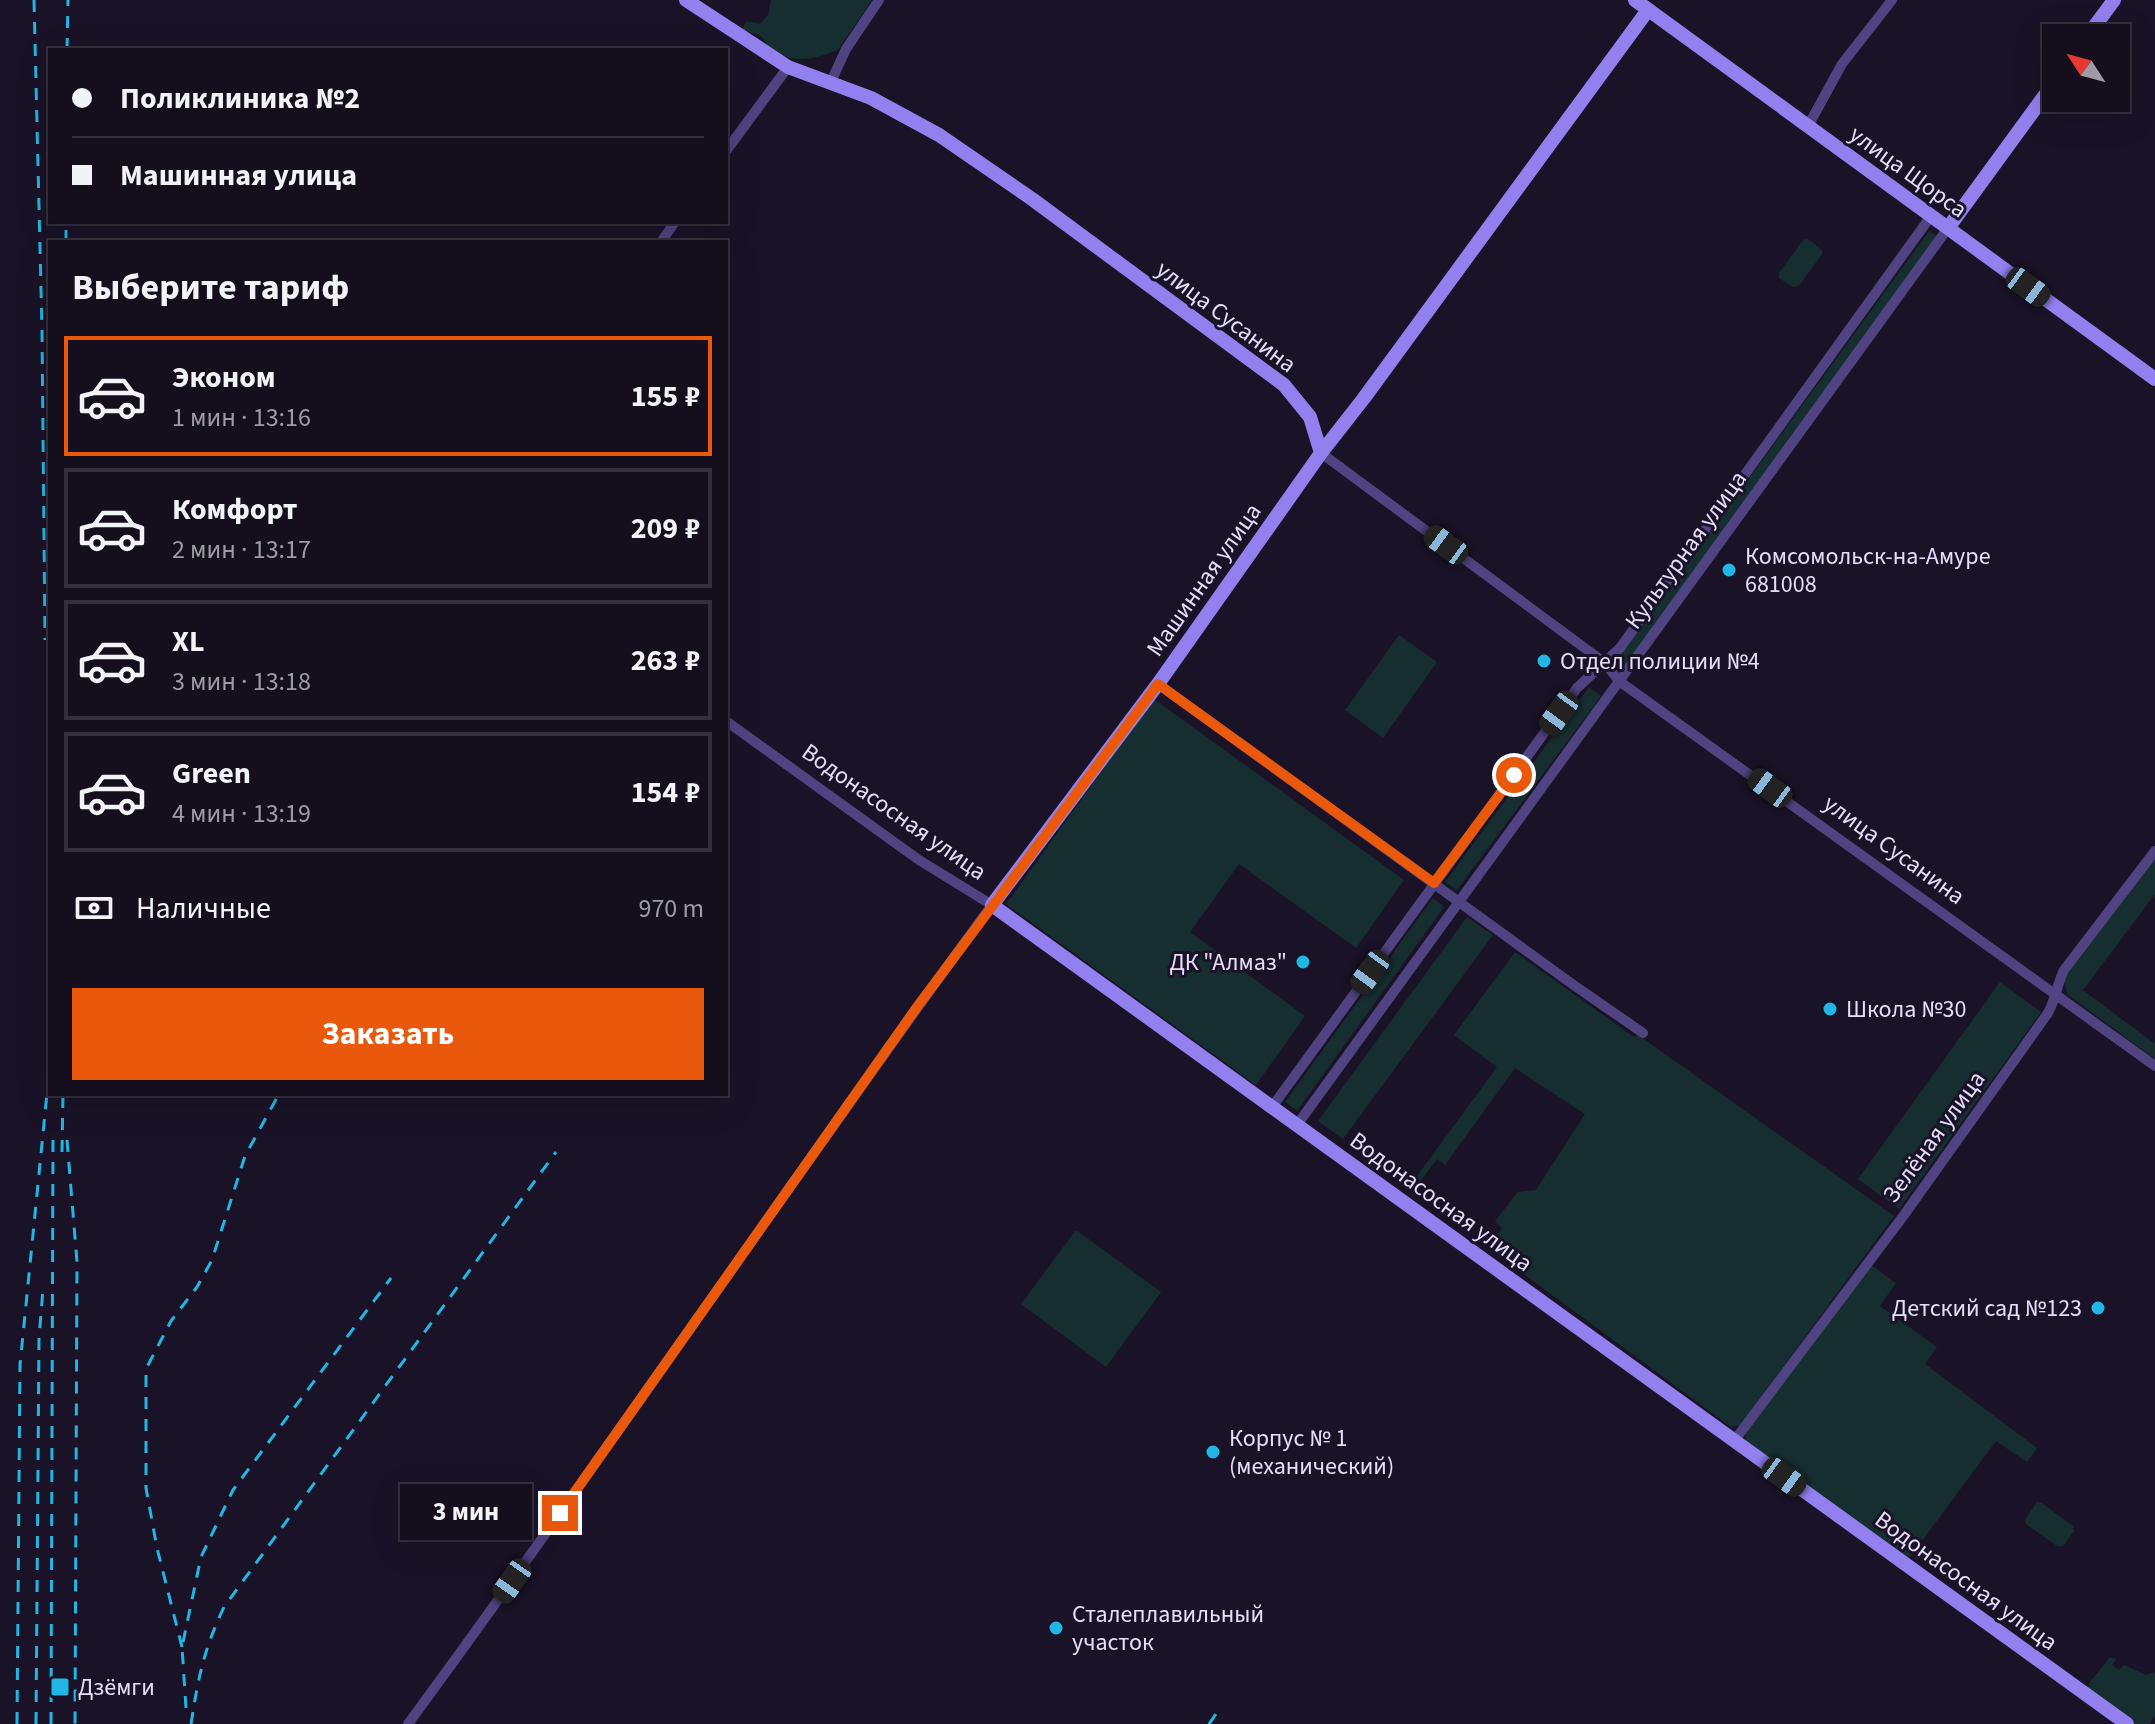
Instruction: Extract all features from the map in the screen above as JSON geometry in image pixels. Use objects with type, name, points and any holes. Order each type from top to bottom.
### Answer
[{"type":"street","name":"улица Сусанина","points":[[686,0],[788,67],[871,98],[939,135],[1032,199],[1284,385],[1310,417],[1321,453],[1605,663],[1619,681],[2155,1066]]},
{"type":"street","points":[[830,84],[846,49],[879,0]]},
{"type":"street","name":"улица Щорса","points":[[1635,0],[2155,379]]},
{"type":"street","points":[[1808,126],[1842,64],[1892,0]]},
{"type":"street","points":[[2096,24],[2114,0]]},
{"type":"street","name":"Машинная улица","points":[[408,1724],[917,1007],[1158,684],[1321,453],[1648,10]]},
{"type":"street","points":[[728,148],[788,67]]},
{"type":"street","name":"Культурная улица","points":[[1297,1125],[2042,99]]},
{"type":"street","name":"Культурная улица","points":[[1272,1107],[1577,688],[1620,648],[1931,216]]},
{"type":"street","points":[[1158,684],[1643,1033]]},
{"type":"street","name":"Водонасосная улица","points":[[728,722],[919,860],[992,905],[2127,1724]]},
{"type":"street","name":"Зелёная улица","points":[[1734,1441],[1904,1215],[2048,1013],[2064,970],[2155,851]]},
{"type":"green space","points":[[771,0],[872,0],[838,50],[795,59],[778,53],[760,36],[743,30],[747,21],[760,24],[768,15]]},
{"type":"green space","points":[[1929,231],[1937,236],[1623,669],[1617,671],[1613,666],[1615,663]]},
{"type":"green space","points":[[1808,239],[1822,250],[1822,254],[1799,286],[1793,287],[1779,278],[1779,273],[1803,240]]},
{"type":"green space","points":[[1399,635],[1437,662],[1383,738],[1345,710]]},
{"type":"green space","points":[[1589,687],[1601,696],[1457,890],[1445,882]]},
{"type":"green space","points":[[1154,699],[1404,880],[1356,948],[1239,864],[1190,932],[1305,1016],[1256,1085],[1006,904]]},
{"type":"green space","points":[[2155,857],[2155,894],[2083,990],[2155,1044],[2155,1059],[2067,994],[2064,981]]},
{"type":"green space","points":[[1433,898],[1444,907],[1297,1111],[1285,1102]]},
{"type":"green space","points":[[1467,917],[1493,935],[1343,1139],[1318,1121]]},
{"type":"green space","points":[[1515,952],[1894,1216],[1740,1425],[1731,1427],[1487,1247],[1502,1228],[1495,1221],[1518,1192],[1536,1190],[1585,1114],[1515,1068],[1445,1165],[1437,1159],[1416,1187],[1423,1194],[1421,1197],[1409,1187],[1497,1067],[1454,1035]]},
{"type":"green space","points":[[2000,982],[2041,1012],[1899,1209],[1858,1179]]},
{"type":"green space","points":[[1076,1230],[1161,1292],[1106,1367],[1021,1304]]},
{"type":"green space","points":[[1871,1265],[1896,1283],[1880,1306],[1937,1347],[1925,1364],[2037,1448],[2027,1462],[1996,1441],[1910,1557],[1901,1556],[1745,1441],[1746,1431]]},
{"type":"green space","points":[[2037,1502],[2073,1526],[2074,1531],[2063,1546],[2057,1546],[2026,1524],[2025,1520]]},
{"type":"green space","points":[[2110,1657],[2116,1659],[2112,1665],[2119,1670],[2124,1665],[2146,1675],[2155,1672],[2155,1715],[2149,1724],[2135,1724],[2090,1691],[2090,1682]]},
{"type":"railway","points":[[34,0],[45,640]]},
{"type":"railway","points":[[67,48],[68,0]]},
{"type":"railway","points":[[66,224],[66,240]]},
{"type":"railway","points":[[17,1724],[20,1365],[48,1083]]},
{"type":"railway","points":[[62,1152],[63,1096]]},
{"type":"railway","points":[[182,1647],[157,1548],[146,1488],[146,1369],[171,1321],[197,1287],[212,1260],[245,1156],[278,1096]]},
{"type":"railway","points":[[51,1724],[53,1138]]},
{"type":"railway","points":[[67,1140],[77,1262],[75,1724]]},
{"type":"railway","points":[[191,1724],[203,1664],[224,1607],[556,1152]]},
{"type":"railway","points":[[186,1708],[182,1647],[201,1557],[233,1490],[391,1278]]},
{"type":"railway","points":[[36,1724],[39,1338],[43,1289]]},
{"type":"railway","points":[[1209,1724],[1218,1711]]},
{"type":"place","name":"Комсомольск-на-Амуре 681008","points":[[1729,570]]},
{"type":"place","name":"Отдел полиции №4","points":[[1544,661]]},
{"type":"place","name":"ДК \"Алмаз\"","points":[[1303,962]]},
{"type":"place","name":"Школа №30","points":[[1830,1009]]},
{"type":"place","name":"Детский сад №123","points":[[2098,1308]]},
{"type":"place","name":"Корпус № 1 (механический)","points":[[1213,1452]]},
{"type":"place","name":"Сталеплавильный участок","points":[[1056,1628]]},
{"type":"place","name":"Дзёмги","points":[[60,1687]]},
{"type":"route","points":[[560,1513],[917,1007],[1158,684],[1434,883],[1514,775]]}]
